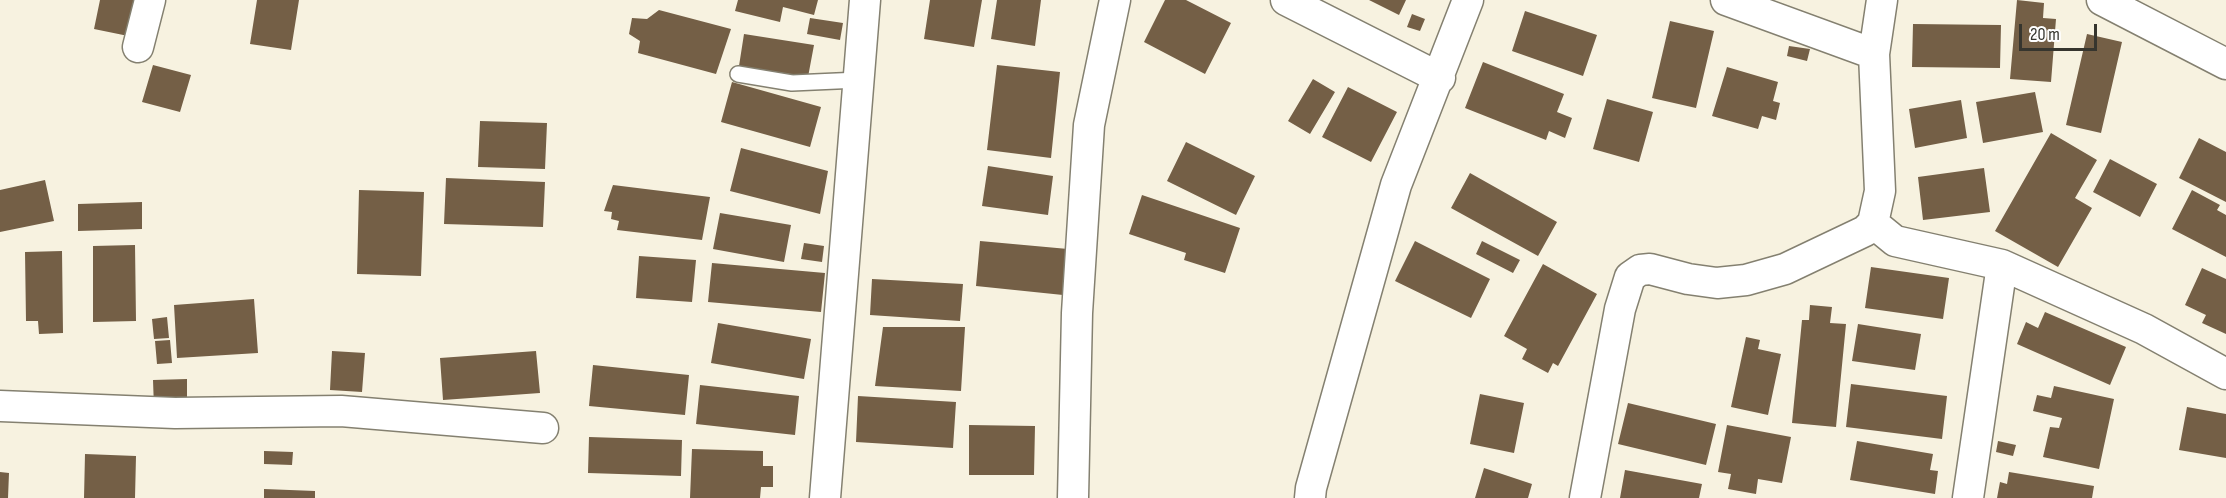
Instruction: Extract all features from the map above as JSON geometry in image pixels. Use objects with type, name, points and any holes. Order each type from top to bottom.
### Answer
[{"type":"street","points":[[138,47],[150,0]]},
{"type":"street","points":[[825,498],[865,0]]},
{"type":"street","points":[[1073,498],[1077,313],[1089,125],[1115,0]]},
{"type":"street","points":[[1286,0],[1440,78]]},
{"type":"street","points":[[1310,498],[1396,184],[1440,78],[1468,0]]},
{"type":"street","points":[[1726,0],[1874,54]]},
{"type":"street","points":[[1585,498],[1620,309],[1630,277],[1640,270],[1650,269],[1707,281],[1746,280],[1785,269],[1865,231],[1873,224],[1880,191],[1874,54],[1882,0]]},
{"type":"street","points":[[2102,0],[2226,64]]},
{"type":"street","points":[[1873,224],[1894,241],[2002,265],[2144,329],[2226,374]]},
{"type":"street","points":[[1968,498],[2002,265]]},
{"type":"street","points":[[0,406],[175,413],[341,411],[543,428]]},
{"type":"lane","points":[[738,74],[792,82],[859,80]]},
{"type":"building","points":[[100,0],[146,0],[138,38],[94,29]]},
{"type":"building","points":[[257,0],[299,0],[291,50],[250,44]]},
{"type":"building","points":[[738,0],[818,0],[814,15],[783,7],[780,22],[735,11]]},
{"type":"building","points":[[930,0],[982,0],[974,47],[924,39]]},
{"type":"building","points":[[997,0],[1041,0],[1035,46],[991,39]]},
{"type":"building","points":[[1165,0],[1186,0],[1231,23],[1205,74],[1144,42]]},
{"type":"building","points":[[1369,0],[1406,0],[1399,15]]},
{"type":"building","points":[[2017,0],[2044,3],[2043,18],[2056,19],[2051,82],[2010,79]]},
{"type":"building","points":[[659,10],[731,29],[716,74],[638,53],[640,41],[629,34],[632,18],[647,19]]},
{"type":"building","points":[[1525,11],[1597,35],[1583,76],[1512,51]]},
{"type":"building","points":[[1412,14],[1425,19],[1420,31],[1407,27]]},
{"type":"building","points":[[810,18],[843,23],[840,40],[807,34]]},
{"type":"building","points":[[1670,21],[1714,31],[1696,108],[1652,98]]},
{"type":"building","points":[[1913,24],[2001,25],[2000,68],[1912,67]]},
{"type":"building","points":[[744,34],[814,45],[808,77],[739,66]]},
{"type":"building","points":[[2087,34],[2122,42],[2101,133],[2066,125]]},
{"type":"building","points":[[1789,46],[1810,49],[1807,61],[1787,56]]},
{"type":"building","points":[[1483,62],[1564,94],[1557,112],[1572,118],[1565,138],[1549,131],[1546,140],[1465,108]]},
{"type":"building","points":[[153,65],[191,75],[180,112],[142,102]]},
{"type":"building","points":[[997,65],[1060,72],[1051,158],[987,150]]},
{"type":"building","points":[[1727,67],[1778,82],[1773,101],[1780,103],[1776,120],[1762,116],[1758,129],[1712,116]]},
{"type":"building","points":[[1313,79],[1335,92],[1310,134],[1288,121]]},
{"type":"building","points":[[732,82],[821,107],[810,147],[721,122]]},
{"type":"building","points":[[1348,87],[1397,112],[1371,162],[1322,137]]},
{"type":"building","points":[[2035,92],[2043,132],[1983,143],[1976,102]]},
{"type":"building","points":[[1607,99],[1653,112],[1639,162],[1593,149]]},
{"type":"building","points":[[1961,100],[1967,138],[1915,148],[1909,109]]},
{"type":"building","points":[[480,121],[547,123],[545,169],[478,167]]},
{"type":"building","points":[[2051,133],[2097,160],[2075,198],[2092,208],[2058,267],[1995,231]]},
{"type":"building","points":[[2199,138],[2226,152],[2226,202],[2179,178]]},
{"type":"building","points":[[1186,142],[1255,176],[1236,215],[1167,181]]},
{"type":"building","points":[[741,148],[828,171],[820,214],[730,191]]},
{"type":"building","points":[[2110,159],[2157,184],[2140,217],[2093,192]]},
{"type":"building","points":[[988,166],[1053,176],[1048,215],[982,206]]},
{"type":"building","points":[[1984,168],[1990,212],[1923,220],[1918,177]]},
{"type":"building","points":[[1470,173],[1557,222],[1538,256],[1451,208]]},
{"type":"building","points":[[446,178],[545,182],[543,227],[444,224]]},
{"type":"building","points":[[45,180],[54,221],[0,232],[0,190]]},
{"type":"building","points":[[613,185],[710,197],[702,240],[617,230],[619,221],[611,219],[612,212],[604,211]]},
{"type":"building","points":[[359,190],[424,192],[421,276],[357,274]]},
{"type":"building","points":[[2192,190],[2220,205],[2217,210],[2226,215],[2226,257],[2172,229]]},
{"type":"building","points":[[1142,195],[1240,228],[1225,273],[1184,260],[1186,253],[1129,234]]},
{"type":"building","points":[[142,202],[142,229],[78,231],[78,204]]},
{"type":"building","points":[[720,213],[791,225],[784,262],[713,249]]},
{"type":"building","points":[[980,241],[1068,249],[1063,295],[976,286]]},
{"type":"building","points":[[1415,241],[1490,279],[1471,318],[1395,281]]},
{"type":"building","points":[[1482,241],[1520,260],[1513,273],[1476,254]]},
{"type":"building","points":[[804,243],[824,246],[822,262],[801,259]]},
{"type":"building","points":[[135,245],[136,321],[93,322],[93,246]]},
{"type":"building","points":[[62,251],[63,333],[39,334],[38,321],[26,321],[25,252]]},
{"type":"building","points":[[639,256],[696,260],[692,302],[636,298]]},
{"type":"building","points":[[712,263],[825,273],[821,312],[708,302]]},
{"type":"building","points":[[1543,264],[1597,294],[1558,366],[1553,363],[1548,373],[1522,359],[1527,349],[1504,336]]},
{"type":"building","points":[[1871,267],[1949,278],[1943,319],[1865,308]]},
{"type":"building","points":[[2202,268],[2226,279],[2226,334],[2202,323],[2206,315],[2185,305]]},
{"type":"building","points":[[872,279],[963,284],[960,321],[870,315]]},
{"type":"building","points":[[254,299],[258,353],[177,358],[174,305]]},
{"type":"building","points":[[1810,305],[1832,307],[1830,323],[1846,324],[1836,427],[1792,423],[1802,320],[1809,320]]},
{"type":"building","points":[[2045,312],[2126,347],[2110,385],[2017,344],[2026,322],[2038,328]]},
{"type":"building","points":[[167,317],[169,338],[154,339],[152,319]]},
{"type":"building","points":[[718,323],[811,339],[804,379],[711,363]]},
{"type":"building","points":[[1858,324],[1921,334],[1915,370],[1852,361]]},
{"type":"building","points":[[883,327],[965,327],[961,391],[875,386]]},
{"type":"building","points":[[1746,337],[1760,340],[1758,349],[1781,354],[1768,415],[1731,407]]},
{"type":"building","points":[[170,340],[172,363],[157,364],[155,341]]},
{"type":"building","points":[[332,351],[365,353],[362,392],[330,390]]},
{"type":"building","points":[[536,351],[540,393],[443,400],[440,358]]},
{"type":"building","points":[[593,365],[689,375],[685,415],[589,406]]},
{"type":"building","points":[[187,379],[187,407],[154,408],[153,380]]},
{"type":"building","points":[[1851,384],[1947,396],[1942,439],[1846,427]]},
{"type":"building","points":[[700,385],[799,396],[795,435],[696,424]]},
{"type":"building","points":[[2054,386],[2114,399],[2099,469],[2043,457],[2050,427],[2059,428],[2062,418],[2033,411],[2037,395],[2051,398]]},
{"type":"building","points":[[1480,394],[1524,403],[1514,453],[1470,444]]},
{"type":"building","points":[[858,396],[956,402],[953,448],[856,442]]},
{"type":"building","points":[[1628,403],[1716,424],[1706,465],[1618,444]]},
{"type":"building","points":[[2187,407],[2226,414],[2226,458],[2179,450]]},
{"type":"building","points":[[969,425],[1035,426],[1034,475],[969,475]]},
{"type":"building","points":[[1727,425],[1791,437],[1782,483],[1758,479],[1756,494],[1728,489],[1731,474],[1718,472]]},
{"type":"building","points":[[589,437],[682,440],[681,476],[588,473]]},
{"type":"building","points":[[1857,441],[1933,454],[1930,470],[1938,471],[1935,494],[1850,480]]},
{"type":"building","points":[[1998,441],[2016,445],[2013,456],[1996,452]]},
{"type":"building","points":[[692,449],[763,451],[763,466],[773,466],[773,487],[761,487],[760,498],[690,498]]},
{"type":"building","points":[[264,451],[293,452],[292,465],[264,464]]},
{"type":"building","points":[[85,454],[136,456],[135,498],[84,498]]},
{"type":"building","points":[[1484,468],[1532,484],[1528,498],[1475,498]]},
{"type":"building","points":[[1625,470],[1702,484],[1699,498],[1620,498]]},
{"type":"building","points":[[0,472],[9,473],[8,498],[0,498]]},
{"type":"building","points":[[2009,472],[2094,486],[2092,498],[1997,498],[2000,482],[2007,484]]},
{"type":"building","points":[[264,489],[315,491],[315,498],[264,498]]}]
